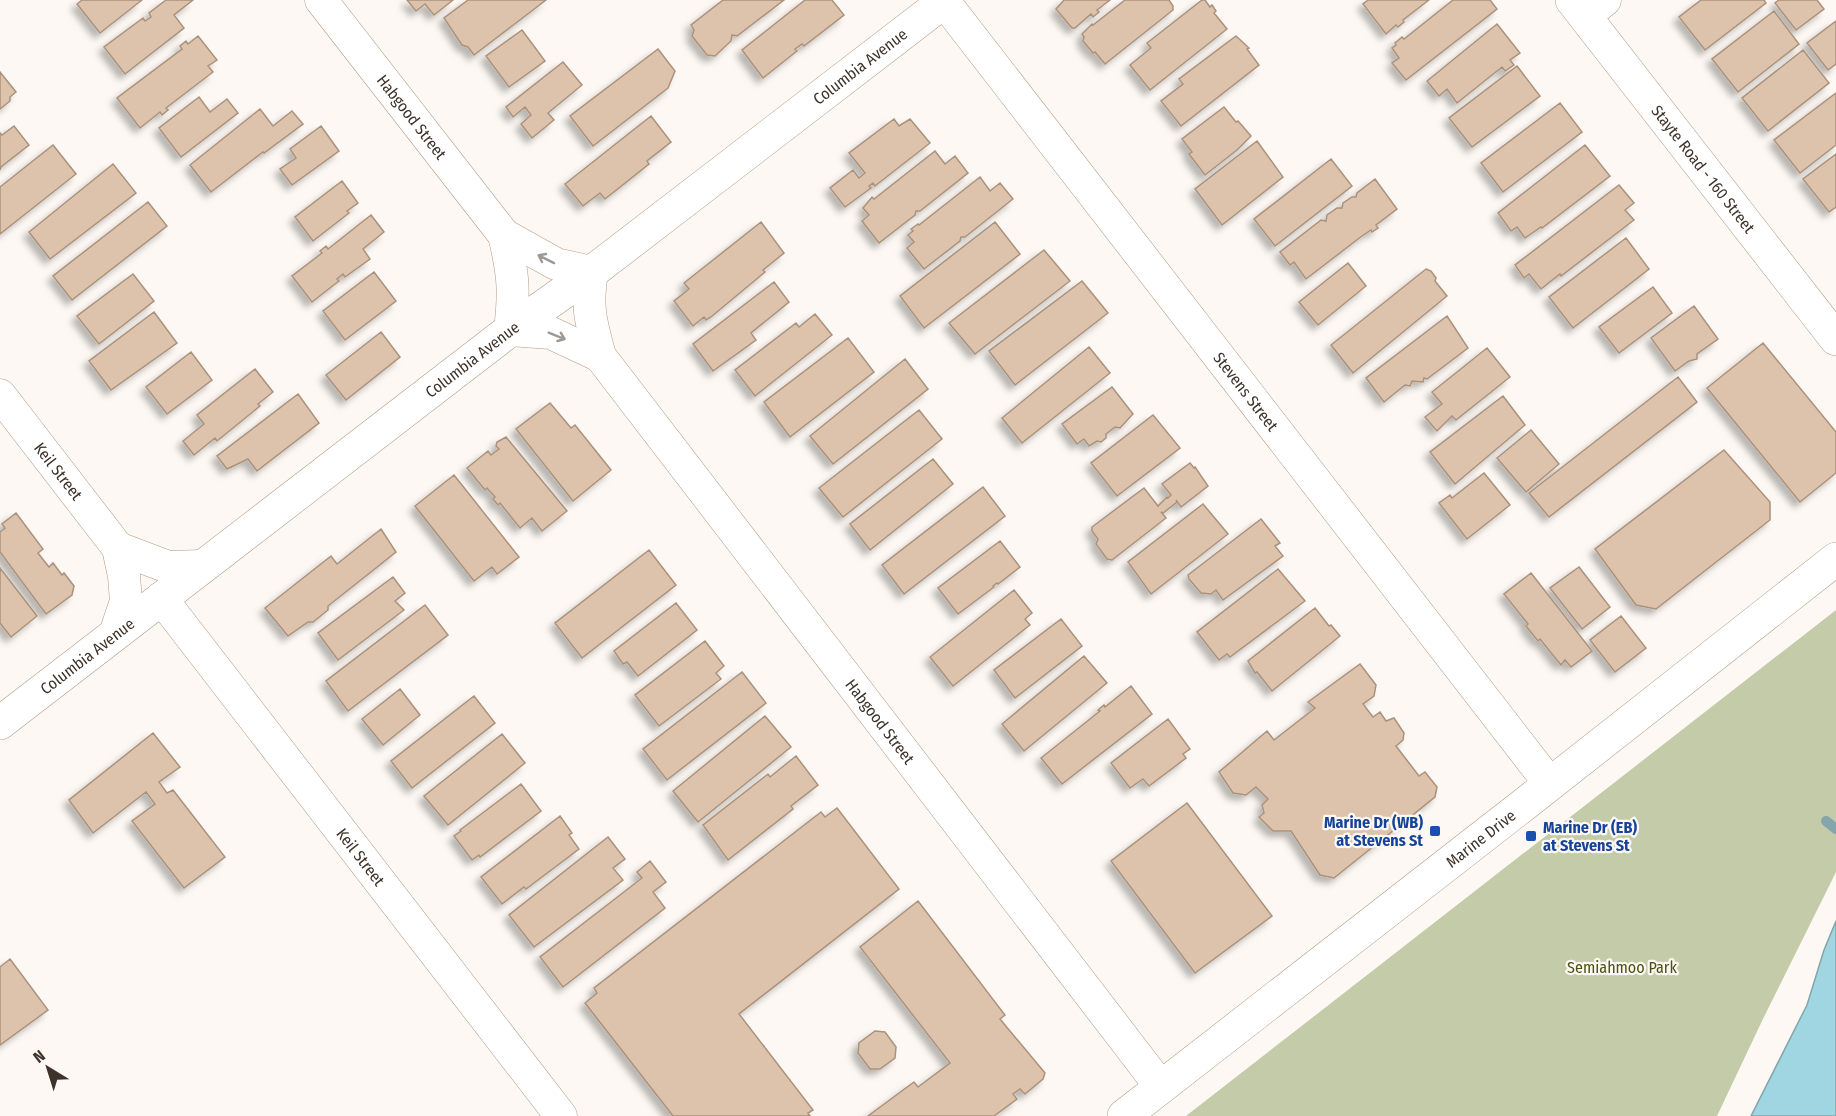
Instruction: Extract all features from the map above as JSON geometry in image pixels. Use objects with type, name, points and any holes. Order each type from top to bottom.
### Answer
[{"type":"street","name":"Habgood Street","points":[[321,0],[504,235],[556,264],[592,272],[588,296],[590,320],[600,356],[1161,1087]]},
{"type":"street","name":"Columbia Avenue","points":[[0,723],[510,330],[592,272],[944,1]]},
{"type":"street","name":"Stevens Street","points":[[944,1],[1550,784]]},
{"type":"street","name":"Stayte Road - 160 Street","points":[[1587,5],[1836,339]]},
{"type":"street","name":"Habgood Street","points":[[504,235],[513,274],[514,302],[510,330],[551,333],[600,356]]},
{"type":"street","name":"Keil Street","points":[[0,395],[118,548],[126,601],[115,634]]},
{"type":"street","points":[[118,548],[168,567],[202,566]]},
{"type":"street","name":"Marine Drive","points":[[1124,1116],[1836,559]]},
{"type":"street","name":"Keil Street","points":[[161,598],[561,1116]]},
{"type":"green space","name":"Semiahmoo Park","points":[[1836,610],[1836,872],[1717,1116],[1186,1116]]},
{"type":"water","points":[[1836,921],[1836,1116],[1751,1116],[1807,1005],[1824,950]]},
{"type":"building","points":[[82,0],[142,0],[100,33],[77,4]]},
{"type":"building","points":[[166,0],[193,0],[174,15],[184,28],[125,74],[104,47],[143,18],[145,21],[151,17],[149,13]]},
{"type":"building","points":[[407,0],[453,0],[434,15],[425,4],[416,11]]},
{"type":"building","points":[[468,0],[546,0],[474,55],[468,47],[462,45],[444,18]]},
{"type":"building","points":[[723,0],[784,0],[737,36],[732,35],[731,41],[715,56],[707,55],[692,36],[694,30],[691,25]]},
{"type":"building","points":[[805,0],[832,0],[844,15],[804,46],[802,44],[795,49],[797,51],[763,78],[742,50]]},
{"type":"building","points":[[1064,0],[1110,0],[1097,10],[1099,12],[1093,17],[1091,14],[1072,28],[1056,9]]},
{"type":"building","points":[[1125,0],[1169,0],[1173,10],[1105,64],[1083,41],[1082,34]]},
{"type":"building","points":[[1205,0],[1210,7],[1212,5],[1216,11],[1214,13],[1227,29],[1150,90],[1130,65],[1151,48],[1147,43]]},
{"type":"building","points":[[1368,0],[1429,0],[1403,20],[1404,22],[1398,27],[1396,25],[1386,34],[1363,4]]},
{"type":"building","points":[[1453,0],[1490,0],[1497,9],[1406,80],[1392,63],[1399,58],[1392,48],[1396,45],[1395,43],[1402,37],[1404,39]]},
{"type":"building","points":[[1701,0],[1764,0],[1766,3],[1705,50],[1679,17]]},
{"type":"building","points":[[1779,0],[1817,0],[1824,9],[1796,30],[1775,3]]},
{"type":"building","points":[[1774,11],[1799,44],[1738,92],[1712,59]]},
{"type":"building","points":[[1836,21],[1836,64],[1828,70],[1807,43]]},
{"type":"building","points":[[1497,24],[1520,53],[1510,60],[1514,65],[1505,71],[1502,67],[1457,103],[1447,89],[1439,96],[1427,81]]},
{"type":"building","points":[[522,30],[545,61],[509,87],[486,56]]},
{"type":"building","points":[[198,36],[217,60],[208,66],[213,72],[166,108],[168,110],[162,115],[160,112],[140,128],[117,98],[182,49],[180,46],[186,41],[188,44]]},
{"type":"building","points":[[1236,36],[1249,48],[1247,49],[1259,65],[1181,126],[1161,101],[1183,84],[1179,79]]},
{"type":"building","points":[[658,49],[675,71],[668,88],[593,146],[570,116]]},
{"type":"building","points":[[1803,50],[1829,83],[1768,131],[1742,98]]},
{"type":"building","points":[[563,62],[582,85],[548,113],[554,120],[532,138],[521,124],[531,115],[525,107],[513,117],[506,107]]},
{"type":"building","points":[[1517,66],[1540,96],[1472,147],[1449,118]]},
{"type":"building","points":[[0,72],[16,92],[0,109]]},
{"type":"building","points":[[1836,93],[1836,145],[1800,173],[1774,140]]},
{"type":"building","points":[[199,97],[210,112],[227,99],[238,113],[181,157],[159,128]]},
{"type":"building","points":[[1560,103],[1582,132],[1503,192],[1481,163]]},
{"type":"building","points":[[1224,107],[1251,136],[1205,175],[1189,154],[1192,152],[1182,139]]},
{"type":"building","points":[[260,109],[273,126],[292,111],[303,124],[211,192],[190,165]]},
{"type":"building","points":[[651,116],[671,142],[647,161],[649,164],[605,199],[600,193],[583,206],[565,184]]},
{"type":"building","points":[[894,119],[899,126],[910,119],[930,143],[875,186],[873,183],[869,186],[871,188],[845,207],[830,188],[853,170],[859,178],[865,173],[849,153]]},
{"type":"building","points":[[14,126],[29,145],[0,170],[0,133],[2,135]]},
{"type":"building","points":[[321,126],[339,151],[292,185],[280,169],[296,158],[290,149]]},
{"type":"building","points":[[1257,141],[1283,177],[1222,225],[1195,189]]},
{"type":"building","points":[[53,145],[76,174],[0,234],[0,187]]},
{"type":"building","points":[[1585,145],[1610,176],[1542,228],[1525,238],[1517,227],[1511,231],[1498,213]]},
{"type":"building","points":[[935,151],[945,164],[955,156],[968,173],[920,211],[916,211],[915,215],[879,243],[862,221],[869,215],[863,208],[872,197],[874,199]]},
{"type":"building","points":[[1836,154],[1836,207],[1829,212],[1803,179]]},
{"type":"building","points":[[1331,159],[1352,186],[1275,246],[1254,219]]},
{"type":"building","points":[[113,164],[136,193],[50,259],[29,232]]},
{"type":"building","points":[[980,177],[990,191],[1000,183],[1013,199],[965,237],[961,237],[960,241],[924,269],[907,248],[914,242],[908,235],[913,231],[911,229]]},
{"type":"building","points":[[1375,179],[1397,209],[1376,225],[1378,228],[1362,236],[1306,279],[1294,262],[1290,265],[1280,252],[1321,220],[1326,221],[1327,215],[1337,208],[1342,208],[1343,203],[1356,197],[1357,193]]},
{"type":"building","points":[[342,181],[358,203],[347,211],[349,213],[313,241],[295,217]]},
{"type":"building","points":[[1619,185],[1634,203],[1625,210],[1634,220],[1541,289],[1529,274],[1524,278],[1515,265]]},
{"type":"building","points":[[148,202],[167,226],[72,300],[53,276]]},
{"type":"building","points":[[371,215],[384,232],[363,249],[370,259],[345,277],[343,274],[337,279],[339,281],[312,302],[292,276],[322,253],[320,251],[326,246],[328,249]]},
{"type":"building","points":[[761,222],[784,253],[711,317],[706,320],[704,317],[693,326],[674,301],[689,289],[684,283]]},
{"type":"building","points":[[995,222],[1020,254],[924,328],[900,296]]},
{"type":"building","points":[[1626,238],[1649,269],[1573,328],[1549,297]]},
{"type":"building","points":[[1044,250],[1070,281],[975,354],[949,323]]},
{"type":"building","points":[[1348,263],[1366,286],[1318,325],[1299,302]]},
{"type":"building","points":[[1426,269],[1431,271],[1436,278],[1435,281],[1447,296],[1353,373],[1331,345]]},
{"type":"building","points":[[374,272],[396,301],[345,340],[323,311]]},
{"type":"building","points":[[133,274],[154,301],[99,344],[77,316]]},
{"type":"building","points":[[1082,281],[1108,313],[1015,385],[989,351]]},
{"type":"building","points":[[774,282],[789,302],[751,333],[756,340],[713,371],[693,344]]},
{"type":"building","points":[[1653,287],[1672,313],[1619,353],[1599,327]]},
{"type":"building","points":[[1694,306],[1718,339],[1697,354],[1697,359],[1689,361],[1675,371],[1651,338]]},
{"type":"building","points":[[154,312],[177,343],[111,390],[89,361]]},
{"type":"building","points":[[815,314],[832,335],[755,396],[735,370],[796,323],[799,327]]},
{"type":"building","points":[[1447,316],[1468,348],[1427,379],[1424,378],[1423,382],[1412,381],[1410,386],[1405,385],[1384,402],[1366,378]]},
{"type":"building","points":[[381,332],[400,357],[346,400],[326,375]]},
{"type":"building","points":[[848,338],[874,372],[790,437],[764,402]]},
{"type":"building","points":[[1763,343],[1836,432],[1836,473],[1800,502],[1707,388]]},
{"type":"building","points":[[1089,347],[1110,373],[1022,443],[1002,418]]},
{"type":"building","points":[[1487,348],[1510,377],[1456,420],[1452,416],[1437,431],[1425,417],[1442,404],[1432,392]]},
{"type":"building","points":[[191,352],[212,380],[167,414],[146,387]]},
{"type":"building","points":[[905,359],[928,389],[833,464],[810,436]]},
{"type":"building","points":[[255,369],[273,392],[258,404],[260,406],[217,441],[215,438],[194,455],[183,441],[204,424],[197,415]]},
{"type":"building","points":[[1678,377],[1697,402],[1549,517],[1529,493]]},
{"type":"building","points":[[1112,387],[1133,414],[1120,428],[1115,427],[1106,434],[1106,438],[1101,442],[1097,441],[1089,446],[1084,439],[1077,444],[1062,424]]},
{"type":"building","points":[[298,394],[319,423],[257,471],[248,459],[227,469],[217,456]]},
{"type":"building","points":[[1503,396],[1525,425],[1455,484],[1430,452]]},
{"type":"building","points":[[550,403],[571,428],[575,425],[611,470],[573,501],[516,429]]},
{"type":"building","points":[[919,410],[942,439],[843,517],[819,488]]},
{"type":"building","points":[[1153,415],[1180,448],[1117,496],[1091,463]]},
{"type":"building","points":[[1531,430],[1559,464],[1526,492],[1497,458]]},
{"type":"building","points":[[506,437],[567,511],[542,531],[532,518],[520,528],[467,468],[488,451],[491,455],[499,449],[496,446],[497,442]]},
{"type":"building","points":[[1724,450],[1770,502],[1770,520],[1656,609],[1636,605],[1595,549]]},
{"type":"building","points":[[933,459],[953,484],[870,550],[850,524]]},
{"type":"building","points":[[1190,463],[1208,486],[1181,507],[1176,500],[1177,502],[1163,513],[1161,512],[1166,518],[1112,560],[1107,559],[1096,544],[1098,539],[1092,527],[1144,488],[1158,506],[1171,495],[1162,484]]},
{"type":"building","points":[[1484,473],[1510,505],[1467,539],[1439,503],[1450,495],[1452,498]]},
{"type":"building","points":[[454,475],[519,557],[497,574],[492,567],[474,581],[415,506]]},
{"type":"building","points":[[983,487],[1005,516],[904,594],[882,565]]},
{"type":"building","points":[[1203,504],[1228,534],[1151,594],[1128,562]]},
{"type":"building","points":[[16,513],[43,549],[38,553],[49,567],[53,563],[74,586],[72,595],[46,614],[0,552],[0,532],[5,528],[2,524]]},
{"type":"building","points":[[1261,519],[1280,543],[1275,546],[1283,556],[1223,600],[1216,590],[1211,594],[1201,593],[1188,575]]},
{"type":"building","points":[[381,529],[396,552],[328,606],[328,610],[313,622],[308,622],[288,636],[265,608],[331,556],[337,564]]},
{"type":"building","points":[[1000,541],[1020,567],[958,614],[938,588]]},
{"type":"building","points":[[649,550],[676,585],[582,658],[555,623]]},
{"type":"building","points":[[1579,567],[1610,607],[1582,629],[1550,588]]},
{"type":"building","points":[[0,568],[37,616],[11,637],[0,623]]},
{"type":"building","points":[[1278,569],[1305,601],[1230,657],[1227,654],[1219,660],[1197,632]]},
{"type":"building","points":[[1531,573],[1592,651],[1571,667],[1565,660],[1561,665],[1540,639],[1538,641],[1526,626],[1528,624],[1504,594]]},
{"type":"building","points":[[393,577],[405,593],[395,601],[404,610],[338,660],[318,633]]},
{"type":"building","points":[[1014,590],[1032,613],[1025,619],[1030,625],[953,686],[930,657]]},
{"type":"building","points":[[676,603],[697,630],[638,676],[627,662],[623,664],[614,651]]},
{"type":"building","points":[[425,605],[448,635],[348,711],[326,681]]},
{"type":"building","points":[[1315,608],[1340,636],[1272,691],[1257,672],[1255,673],[1248,661]]},
{"type":"building","points":[[1621,616],[1646,648],[1615,672],[1590,640]]},
{"type":"building","points":[[1061,619],[1082,646],[1015,698],[994,670]]},
{"type":"building","points":[[705,641],[724,666],[716,673],[721,679],[659,726],[635,695]]},
{"type":"building","points":[[1084,656],[1107,683],[1024,751],[1002,724]]},
{"type":"building","points":[[1360,664],[1376,685],[1374,696],[1363,704],[1373,717],[1380,712],[1386,721],[1394,718],[1404,733],[1403,740],[1396,746],[1419,776],[1425,772],[1437,787],[1435,797],[1334,878],[1320,875],[1291,831],[1273,831],[1259,817],[1264,813],[1262,805],[1268,799],[1256,787],[1246,795],[1233,793],[1219,772],[1267,731],[1274,740],[1315,708],[1308,702]]},
{"type":"building","points":[[742,672],[766,703],[667,780],[643,749]]},
{"type":"building","points":[[1131,686],[1152,714],[1062,784],[1041,758],[1100,711],[1098,710],[1104,705],[1105,707]]},
{"type":"building","points":[[400,689],[420,715],[383,745],[362,719]]},
{"type":"building","points":[[474,696],[495,723],[412,788],[391,761]]},
{"type":"building","points":[[765,716],[791,747],[698,822],[673,791]]},
{"type":"building","points":[[1168,719],[1190,749],[1183,754],[1186,758],[1149,786],[1143,779],[1130,788],[1111,763]]},
{"type":"building","points":[[153,733],[180,767],[159,782],[167,793],[173,790],[225,857],[184,888],[132,821],[155,804],[146,792],[93,833],[69,800]]},
{"type":"building","points":[[502,734],[525,763],[448,825],[424,796]]},
{"type":"building","points":[[796,756],[818,785],[791,806],[793,809],[728,860],[703,825],[768,774],[770,777]]},
{"type":"building","points":[[521,784],[541,811],[480,857],[479,855],[472,860],[454,836]]},
{"type":"building","points":[[1187,803],[1272,916],[1195,973],[1111,861]]},
{"type":"building","points":[[837,808],[899,889],[739,1014],[813,1110],[808,1113],[810,1116],[673,1116],[585,1003],[597,993],[594,988],[821,812],[825,817]]},
{"type":"building","points":[[560,816],[572,833],[569,835],[579,849],[502,904],[481,877]]},
{"type":"building","points":[[608,837],[625,859],[613,868],[623,880],[534,947],[509,915]]},
{"type":"building","points":[[650,861],[666,882],[653,892],[665,908],[563,987],[540,957],[642,878],[637,872]]},
{"type":"building","points":[[918,901],[1005,1015],[1000,1019],[1045,1073],[1043,1079],[1025,1094],[1020,1089],[1013,1094],[1017,1099],[994,1116],[868,1116],[914,1082],[918,1087],[950,1063],[860,947]]},
{"type":"building","points":[[10,959],[48,1010],[0,1045],[0,967]]},
{"type":"building","points":[[875,1031],[885,1032],[896,1047],[895,1058],[880,1069],[870,1069],[858,1053],[859,1043]]},
{"type":"waterway","points":[[1826,821],[1836,829]]},
{"type":"place","name":"Marine Dr (WB) at Stevens St","points":[[1435,831]]},
{"type":"place","name":"Marine Dr (EB) at Stevens St","points":[[1531,836]]}]
